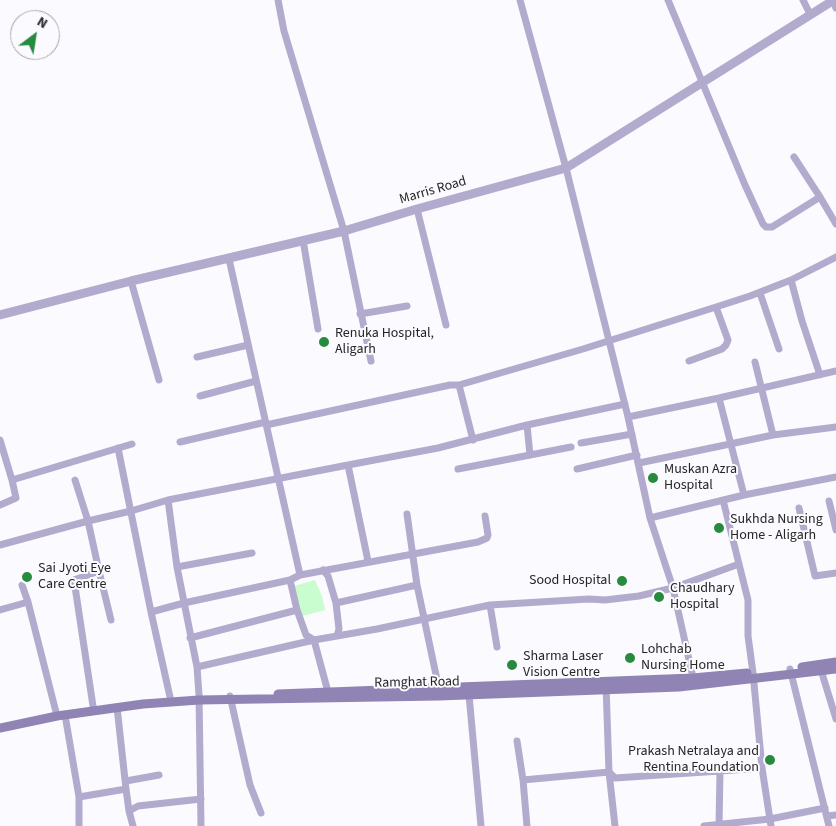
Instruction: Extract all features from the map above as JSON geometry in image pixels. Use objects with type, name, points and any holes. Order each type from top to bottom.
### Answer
[{"type":"main road","name":"Ramghat Road","points":[[791,672],[836,662]]},
{"type":"main road","name":"Ramghat Road","points":[[0,728],[93,706],[143,698],[468,695],[694,682],[836,669]]},
{"type":"main road","name":"Ramghat Road","points":[[231,698],[328,692],[606,686]]},
{"type":"main road","name":"Ramghat Road","points":[[0,723],[59,714],[199,698]]},
{"type":"street","points":[[278,0],[284,32],[344,231],[360,314],[372,362]]},
{"type":"street","points":[[521,0],[566,168],[625,404],[650,518],[673,588],[694,682]]},
{"type":"street","points":[[668,0],[763,224],[772,227],[820,197]]},
{"type":"street","points":[[803,0],[810,14]]},
{"type":"street","name":"Marris Road","points":[[0,316],[131,282],[344,231],[566,168],[703,84],[810,14],[834,3]]},
{"type":"street","points":[[794,157],[836,224]]},
{"type":"street","points":[[417,209],[446,326]]},
{"type":"street","points":[[303,240],[318,329]]},
{"type":"street","points":[[180,442],[450,385],[459,385],[760,293],[791,280],[836,257]]},
{"type":"street","points":[[229,259],[300,575]]},
{"type":"street","points":[[791,280],[820,375]]},
{"type":"street","points":[[131,282],[159,380]]},
{"type":"street","points":[[760,293],[779,349]]},
{"type":"street","points":[[360,314],[407,306]]},
{"type":"street","points":[[689,361],[726,345],[728,340],[716,306]]},
{"type":"street","points":[[197,357],[248,345]]},
{"type":"street","points":[[755,362],[773,435]]},
{"type":"street","points":[[628,417],[836,371]]},
{"type":"street","points":[[200,396],[256,381]]},
{"type":"street","points":[[459,385],[473,440]]},
{"type":"street","points":[[719,398],[744,495]]},
{"type":"street","points":[[0,545],[168,500],[473,440],[527,425],[625,404]]},
{"type":"street","points":[[527,425],[530,455]]},
{"type":"street","points":[[639,464],[773,435],[836,427]]},
{"type":"street","points":[[582,443],[632,434]]},
{"type":"street","points":[[0,440],[16,498],[0,505]]},
{"type":"street","points":[[12,480],[132,444]]},
{"type":"street","points":[[458,469],[571,447]]},
{"type":"street","points":[[118,448],[150,612],[170,697]]},
{"type":"street","points":[[577,469],[637,455]]},
{"type":"street","points":[[348,465],[368,561]]},
{"type":"street","points":[[650,518],[744,495],[836,478]]},
{"type":"street","points":[[75,480],[88,521],[111,620]]},
{"type":"street","points":[[168,500],[177,567],[197,668],[201,826]]},
{"type":"street","points":[[723,500],[748,600],[748,636],[754,676],[762,768],[771,823]]},
{"type":"street","points":[[829,501],[836,530]]},
{"type":"street","points":[[799,508],[815,576],[836,573]]},
{"type":"street","points":[[407,514],[412,555],[439,689]]},
{"type":"street","points":[[150,612],[290,580],[300,575],[323,570],[478,542],[487,538],[488,535],[485,516]]},
{"type":"street","points":[[177,567],[252,553]]},
{"type":"street","points":[[197,668],[314,640],[490,605],[605,600],[639,596],[673,588],[739,564]]},
{"type":"street","points":[[93,706],[74,580],[99,570]]},
{"type":"street","points":[[323,570],[328,576],[336,603],[339,629],[337,636]]},
{"type":"street","points":[[290,580],[297,610],[306,635],[314,640],[328,692]]},
{"type":"street","points":[[22,585],[59,714],[79,797],[79,826]]},
{"type":"street","points":[[336,603],[418,585]]},
{"type":"street","points":[[0,610],[28,602]]},
{"type":"street","points":[[490,605],[497,647]]},
{"type":"street","points":[[190,638],[297,610]]},
{"type":"street","points":[[821,670],[836,719]]},
{"type":"street","points":[[791,672],[829,826]]},
{"type":"street","points":[[606,686],[609,772],[615,826]]},
{"type":"street","points":[[468,695],[481,826]]},
{"type":"street","points":[[231,698],[250,785],[261,813]]},
{"type":"street","points":[[117,707],[126,789],[133,826]]},
{"type":"street","points":[[517,741],[528,826]]},
{"type":"street","points":[[609,772],[615,778],[762,768]]},
{"type":"street","points":[[718,825],[720,771]]},
{"type":"street","points":[[523,780],[609,772]]},
{"type":"street","points":[[126,781],[159,775]]},
{"type":"street","points":[[79,797],[126,789]]},
{"type":"street","points":[[129,810],[138,806],[201,799]]},
{"type":"street","points":[[704,826],[771,823],[826,812],[836,815]]},
{"type":"green space","points":[[315,580],[322,596],[325,610],[299,617],[294,586]]},
{"type":"place","name":"Renuka Hospital, Aligarh","points":[[324,342]]},
{"type":"place","name":"Muskan Azra Hospital","points":[[653,478]]},
{"type":"place","name":"Sukhda Nursing Home - Aligarh","points":[[719,528]]},
{"type":"place","name":"Sai Jyoti Eye Care Centre","points":[[27,577]]},
{"type":"place","name":"Sood Hospital","points":[[622,581]]},
{"type":"place","name":"Chaudhary Hospital","points":[[659,597]]},
{"type":"place","name":"Lohchab Nursing Home","points":[[630,658]]},
{"type":"place","name":"Sharma Laser Vision Centre","points":[[512,665]]},
{"type":"place","name":"Prakash Netralaya and Rentina Foundation","points":[[770,760]]}]
